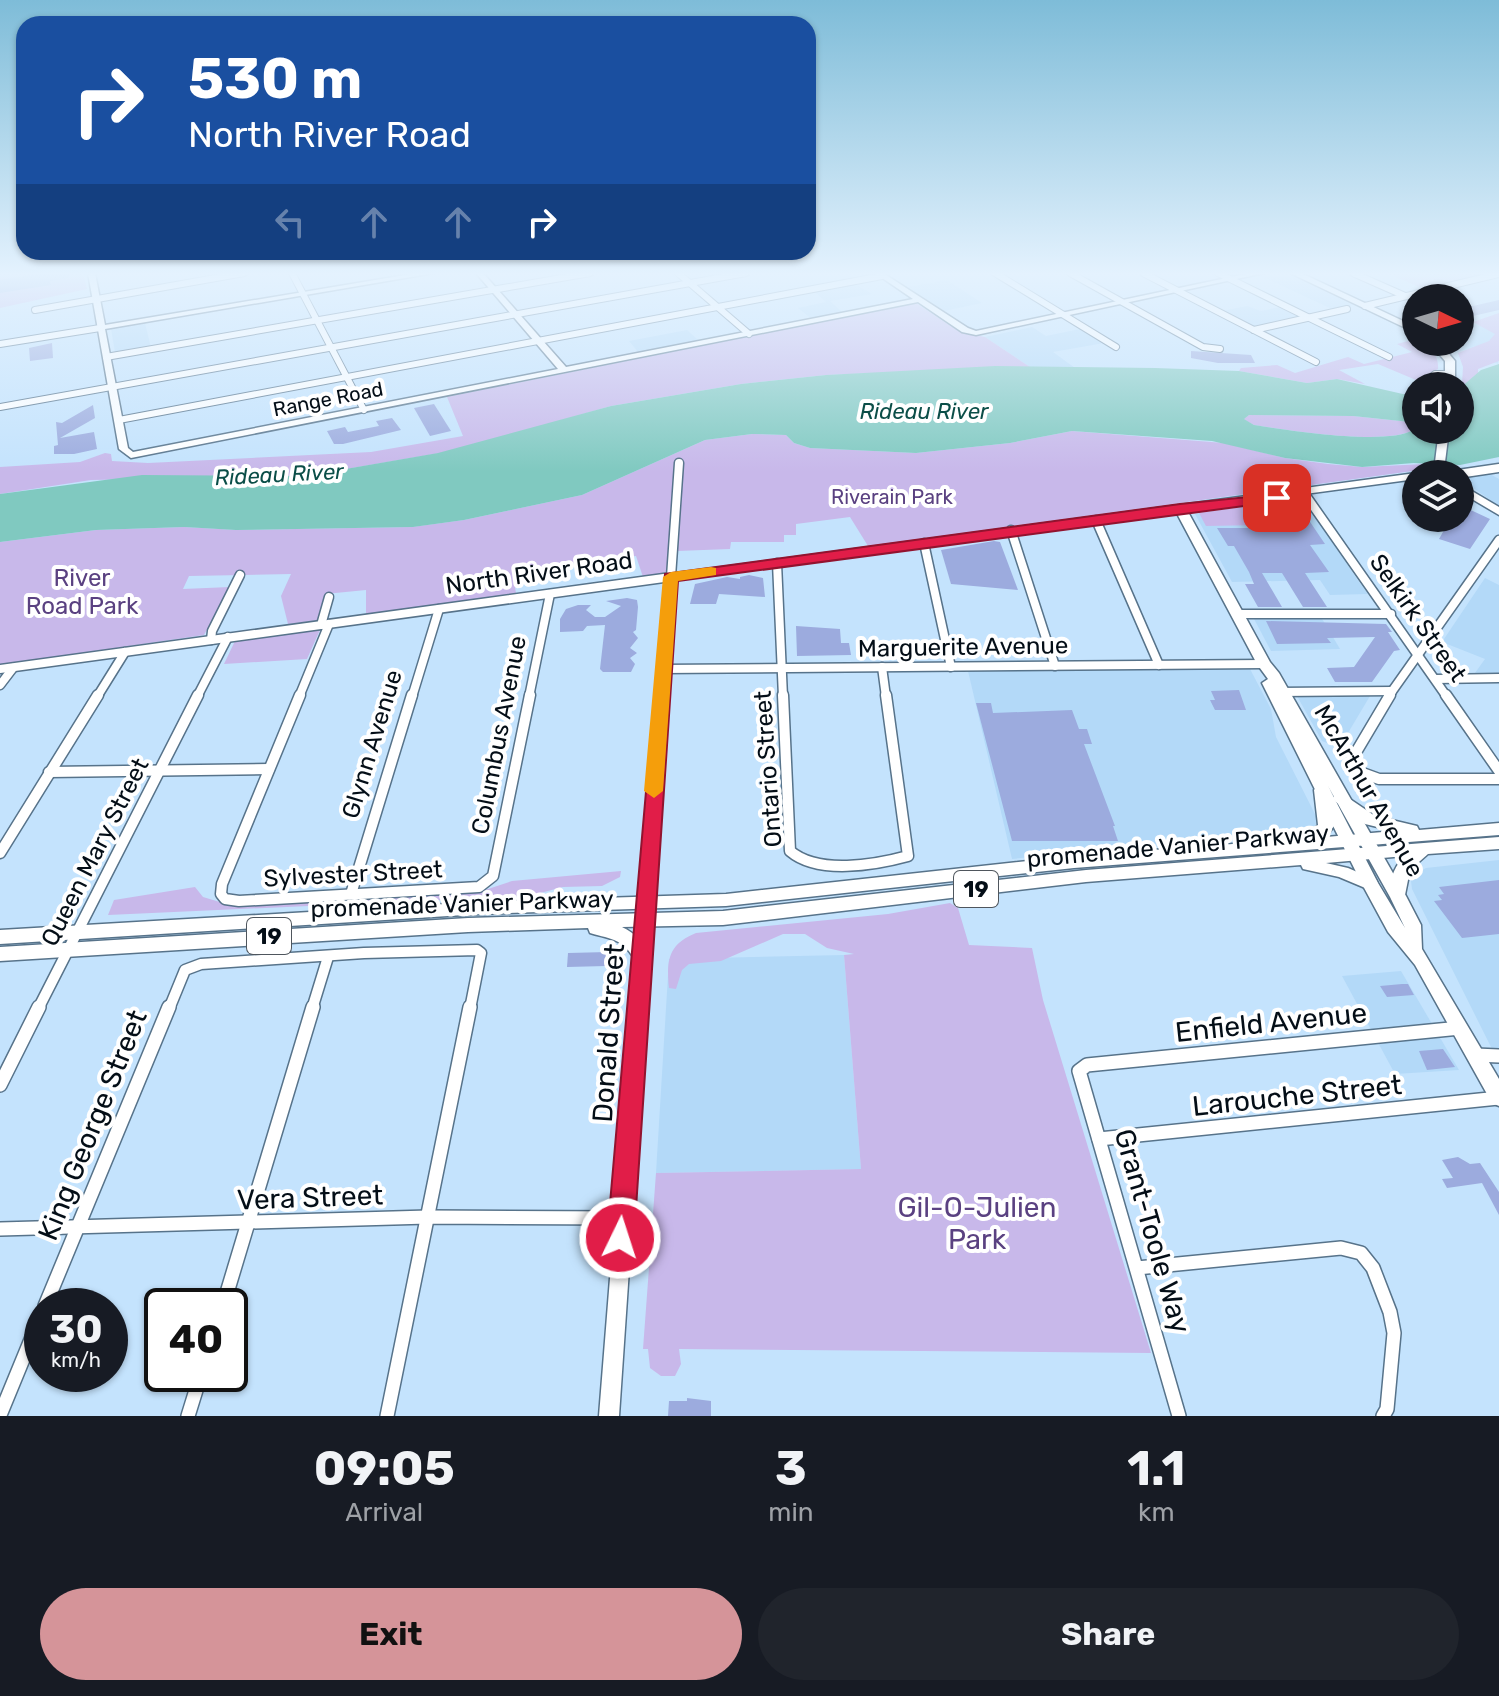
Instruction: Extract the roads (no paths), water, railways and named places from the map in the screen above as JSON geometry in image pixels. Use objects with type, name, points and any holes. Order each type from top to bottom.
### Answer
[{"type":"main road","name":"North River Road","points":[[1180,508],[1402,481]]},
{"type":"main road","points":[[1474,496],[1499,512]]},
{"type":"main road","name":"McArthur Avenue","points":[[1180,508],[1264,664],[1322,790],[1398,896],[1413,925],[1414,949]]},
{"type":"main road","name":"McArthur Avenue","points":[[1278,692],[1341,798],[1361,847],[1370,884],[1394,927],[1414,949],[1499,1097]]},
{"type":"main road","points":[[1281,854],[1324,830],[1327,823],[1322,790]]},
{"type":"main road","points":[[1341,798],[1364,817],[1383,825],[1459,832]]},
{"type":"main road","name":"19","points":[[1361,847],[1499,829]]},
{"type":"main road","name":"promenade Vanier Parkway","points":[[0,954],[523,923],[645,912],[723,918],[1281,854],[1361,847],[1422,851],[1499,843]]},
{"type":"main road","points":[[1398,896],[1402,868],[1422,851]]},
{"type":"main road","points":[[1281,854],[1336,870],[1370,884]]},
{"type":"main road","name":"19","points":[[0,937],[480,908],[645,912]]},
{"type":"main road","points":[[523,923],[612,930],[630,939],[642,957]]},
{"type":"street","points":[[0,344],[31,339]]},
{"type":"street","points":[[102,339],[119,420],[554,339]]},
{"type":"street","points":[[106,357],[212,339]]},
{"type":"street","points":[[328,339],[364,410]]},
{"type":"street","points":[[0,407],[376,339]]},
{"type":"street","points":[[536,339],[564,370]]},
{"type":"street","name":"Range Road","points":[[119,420],[124,449],[128,454],[141,455],[723,339]]},
{"type":"street","points":[[1103,339],[1116,347]]},
{"type":"street","points":[[1189,339],[1203,347],[1220,349]]},
{"type":"street","points":[[1272,339],[1316,362]]},
{"type":"street","points":[[1353,339],[1389,357]]},
{"type":"street","name":"Donald Street","points":[[609,1416],[679,463]]},
{"type":"street","points":[[1474,472],[1499,468]]},
{"type":"street","name":"Selkirk Street","points":[[1304,492],[1498,767]]},
{"type":"street","name":"North River Road","points":[[0,669],[1180,508]]},
{"type":"street","points":[[1096,520],[1159,665]]},
{"type":"street","points":[[1011,530],[1055,666]]},
{"type":"street","points":[[1499,540],[1392,691],[1352,756],[1357,771],[1385,779],[1499,779]]},
{"type":"street","points":[[924,543],[951,667]]},
{"type":"street","name":"Ontario Street","points":[[777,563],[791,855],[800,861],[825,864],[908,856],[882,667]]},
{"type":"street","points":[[211,640],[212,631],[240,575]]},
{"type":"street","name":"Columbus Avenue","points":[[489,882],[493,876],[550,594]]},
{"type":"street","points":[[49,772],[269,769],[325,625],[329,597]]},
{"type":"street","name":"Glynn Avenue","points":[[351,894],[439,609]]},
{"type":"street","points":[[1237,614],[1391,614]]},
{"type":"street","name":"Queen Mary Street","points":[[0,1085],[228,637]]},
{"type":"street","points":[[0,853],[125,652]]},
{"type":"street","name":"Marguerite Avenue","points":[[662,669],[1264,664]]},
{"type":"street","points":[[0,685],[13,668]]},
{"type":"street","points":[[1436,679],[1499,678]]},
{"type":"street","points":[[1278,692],[1392,691]]},
{"type":"street","name":"Sylvester Street","points":[[269,769],[222,884],[221,894],[234,901],[479,887],[489,882]]},
{"type":"street","points":[[229,1288],[328,957],[477,950],[481,953],[387,1416]]},
{"type":"street","name":"King George Street","points":[[52,1288],[185,970],[201,964],[328,957]]},
{"type":"street","name":"Enfield Avenue","points":[[1087,1065],[1461,1028]]},
{"type":"street","points":[[1476,1055],[1499,1056]]},
{"type":"street","name":"Grant-Toole Way","points":[[1087,1065],[1079,1071],[1179,1416]]},
{"type":"street","name":"Larouche Street","points":[[1099,1139],[1499,1097]]},
{"type":"street","name":"Vera Street","points":[[0,1229],[428,1217],[622,1218]]},
{"type":"street","points":[[1137,1268],[1341,1248],[1361,1253],[1373,1268],[1390,1312],[1394,1333],[1387,1409],[1383,1416]]},
{"type":"street","points":[[0,1415],[24,1357]]},
{"type":"street","points":[[188,1416],[195,1392]]},
{"type":"water","name":"Rideau River","points":[[1499,364],[1499,457],[1474,462],[1402,460],[1402,464],[1362,467],[1285,458],[1212,441],[1072,431],[1010,443],[916,453],[810,448],[794,443],[786,435],[752,434],[705,440],[582,495],[464,520],[413,527],[96,530],[0,542],[0,494],[142,475],[305,476],[438,453],[611,406],[741,384],[826,375],[995,366],[1239,371],[1307,383],[1337,379],[1402,394],[1402,421],[1353,416],[1249,415],[1244,419],[1254,425],[1336,435],[1382,437],[1402,434],[1402,444],[1474,444],[1474,376]]},
{"type":"park label","name":"Riverain Park","points":[[892,497]]},
{"type":"park label","name":"River Road Park","points":[[82,592]]},
{"type":"park label","name":"Gil-O-Julien Park","points":[[977,1223]]}]
